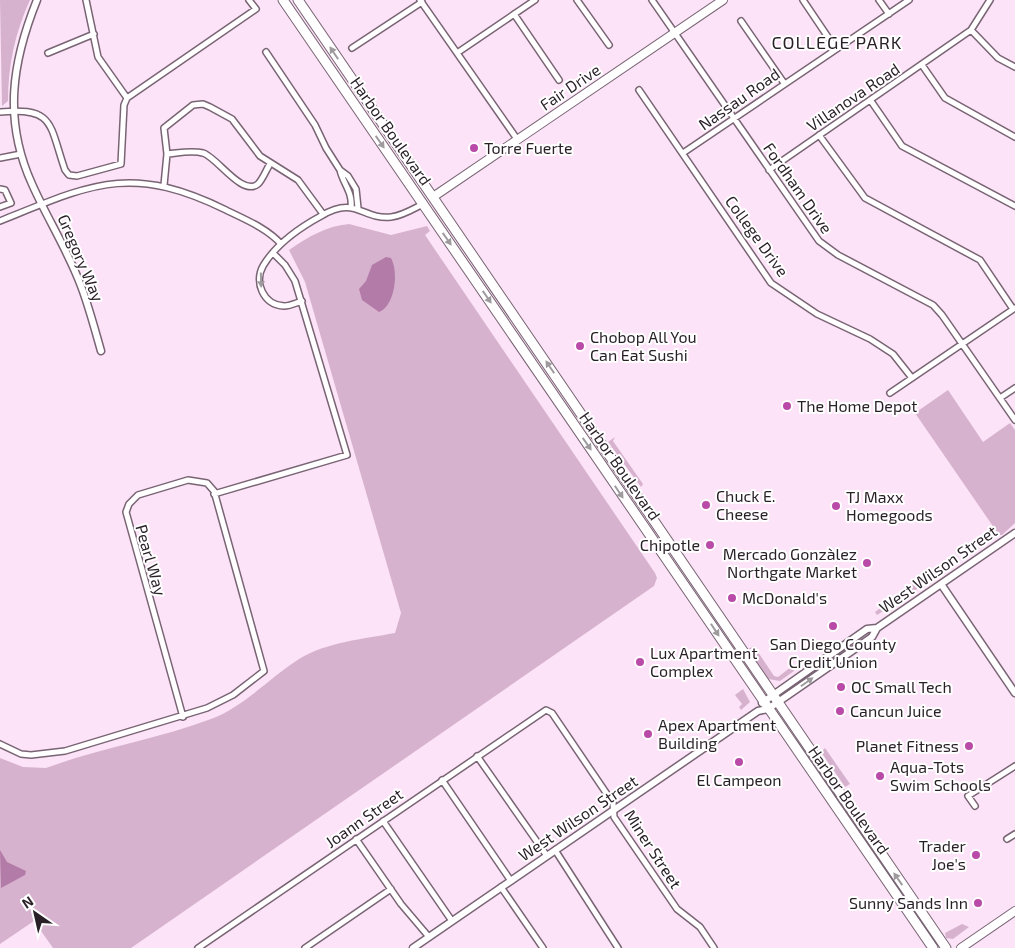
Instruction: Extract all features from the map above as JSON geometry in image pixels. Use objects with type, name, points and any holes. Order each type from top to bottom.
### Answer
[{"type":"main road","name":"Harbor Boulevard","points":[[283,0],[933,948]]},
{"type":"main road","name":"Harbor Boulevard","points":[[298,0],[512,310],[597,440],[946,948]]},
{"type":"main road","name":"Fair Drive","points":[[433,197],[723,0]]},
{"type":"main road","points":[[422,204],[433,197]]},
{"type":"main road","points":[[961,948],[1015,911]]},
{"type":"street","points":[[86,0],[98,57],[127,98]]},
{"type":"street","points":[[0,112],[35,112],[44,117],[50,128],[65,170],[69,174],[77,176],[118,166],[123,161],[124,105],[127,98],[256,10],[249,0]]},
{"type":"street","points":[[457,53],[535,0]]},
{"type":"street","points":[[577,0],[609,45]]},
{"type":"street","name":"Fordham Drive","points":[[652,0],[823,246],[929,302],[942,315],[1015,420]]},
{"type":"street","points":[[802,0],[836,49]]},
{"type":"street","points":[[879,0],[889,14]]},
{"type":"street","name":"Nassau Road","points":[[684,153],[784,83],[909,0]]},
{"type":"street","name":"Villanova Road","points":[[769,170],[971,30],[990,0]]},
{"type":"street","name":"Gregory Way","points":[[37,1],[18,54],[13,111],[21,154],[42,205],[82,286],[101,351]]},
{"type":"street","points":[[352,48],[421,1],[517,139]]},
{"type":"street","points":[[514,14],[559,80]]},
{"type":"street","points":[[741,21],[784,83]]},
{"type":"street","points":[[971,30],[998,58],[1015,67]]},
{"type":"street","points":[[48,52],[94,34]]},
{"type":"street","points":[[266,52],[315,125],[326,148],[349,184],[354,208]]},
{"type":"street","points":[[922,65],[945,98],[1015,138]]},
{"type":"street","name":"College Drive","points":[[639,90],[772,283],[817,314],[870,339],[893,354],[912,378]]},
{"type":"street","points":[[871,101],[902,146],[1015,206]]},
{"type":"street","points":[[164,185],[167,154],[164,128],[193,105],[203,104],[232,120],[257,153],[270,164],[298,180],[323,214]]},
{"type":"street","points":[[820,136],[865,198],[980,260],[1014,308],[890,394]]},
{"type":"street","points":[[167,154],[190,151],[204,153],[214,159],[232,178],[247,186],[254,187],[259,183],[270,164]]},
{"type":"street","points":[[0,158],[21,154]]},
{"type":"street","points":[[0,221],[92,186],[128,182],[164,185],[206,201],[262,229],[281,244]]},
{"type":"street","points":[[0,189],[5,190],[11,203],[0,207]]},
{"type":"street","points":[[302,301],[285,306],[276,304],[266,297],[259,280],[263,266],[281,244],[323,214],[336,209],[354,208],[379,216],[390,217],[422,204]]},
{"type":"street","points":[[0,744],[21,754],[31,755],[65,751],[207,708],[233,695],[264,671],[214,494],[347,454],[302,301],[290,274],[273,252]]},
{"type":"street","points":[[1000,398],[1015,388]]},
{"type":"street","name":"Pearl Way","points":[[183,716],[126,512],[129,504],[138,495],[188,480],[207,483],[214,494]]},
{"type":"street","name":"West Wilson Street","points":[[417,947],[511,880],[758,711],[768,709],[777,703],[872,637],[877,628],[1015,533]]},
{"type":"street","points":[[941,584],[1015,693]]},
{"type":"street","name":"West Wilson Street","points":[[758,711],[763,701],[771,695],[868,629],[877,628]]},
{"type":"street","name":"Joann Street","points":[[198,948],[546,710]]},
{"type":"street","name":"Miner Street","points":[[546,710],[552,713],[614,802],[614,817],[677,909],[700,927],[714,948]]},
{"type":"street","points":[[477,756],[547,856]]},
{"type":"street","points":[[975,806],[968,796],[1015,766]]},
{"type":"street","points":[[442,780],[511,880]]},
{"type":"street","points":[[382,821],[452,921]]},
{"type":"street","points":[[1007,839],[1015,834]]},
{"type":"street","points":[[356,839],[390,889],[429,937]]},
{"type":"street","points":[[555,850],[618,948]]},
{"type":"street","points":[[501,887],[543,948]]},
{"type":"street","points":[[305,948],[390,889]]},
{"type":"shaded area","points":[[0,0],[30,0],[13,49],[8,101],[2,106]]},
{"type":"shaded area","points":[[349,224],[391,235],[427,226],[430,231],[425,235],[655,573],[657,578],[654,586],[131,948],[53,948],[34,921],[0,944],[0,758],[23,767],[46,768],[191,726],[211,719],[235,707],[288,666],[310,653],[333,645],[395,633],[401,613],[305,282],[289,250],[318,233],[333,227]]},
{"type":"shaded area","points":[[386,257],[391,258],[393,264],[395,272],[394,288],[389,303],[379,312],[362,300],[359,289],[366,281],[372,265]]},
{"type":"shaded area","points":[[948,390],[983,442],[1010,423],[1015,430],[1015,523],[1002,535],[999,535],[915,413]]},
{"type":"shaded area","points":[[615,437],[613,441],[643,484],[641,487],[608,442]]},
{"type":"shaded area","points":[[920,579],[920,587],[877,615],[875,612]]},
{"type":"shaded area","points":[[754,646],[774,676],[778,677],[791,667],[794,671],[780,681],[768,679],[748,649]]},
{"type":"shaded area","points":[[743,689],[750,702],[741,710],[739,707],[742,704],[735,695]]},
{"type":"shaded area","points":[[825,748],[850,784],[845,787],[821,752]]},
{"type":"shaded area","points":[[0,850],[7,862],[26,871],[25,875],[1,888]]},
{"type":"shaded area","points":[[962,924],[969,927],[953,939],[946,938],[945,933]]},
{"type":"place","name":"Torre Fuerte","points":[[474,148]]},
{"type":"place","name":"Chobop All You Can Eat Sushi","points":[[580,346]]},
{"type":"place","name":"The Home Depot","points":[[787,406]]},
{"type":"place","name":"Chuck E. Cheese","points":[[706,505]]},
{"type":"place","name":"TJ Maxx Homegoods","points":[[836,506]]},
{"type":"place","name":"Chipotle","points":[[710,545]]},
{"type":"place","name":"Mercado Gonzàlez Northgate Market","points":[[867,563]]},
{"type":"place","name":"McDonald's","points":[[732,598]]},
{"type":"place","name":"San Diego County Credit Union","points":[[833,626]]},
{"type":"place","name":"Lux Apartment Complex","points":[[640,662]]},
{"type":"place","name":"OC Small Tech","points":[[841,687]]},
{"type":"place","name":"Cancun Juice","points":[[840,711]]},
{"type":"place","name":"Apex Apartment Building","points":[[648,734]]},
{"type":"place","name":"Planet Fitness","points":[[969,746]]},
{"type":"place","name":"El Campeon","points":[[739,762]]},
{"type":"place","name":"Aqua-Tots Swim Schools","points":[[880,776]]},
{"type":"place","name":"Trader Joe's","points":[[976,855]]},
{"type":"place","name":"Sunny Sands Inn","points":[[978,903]]},
{"type":"district","name":"COLLEGE PARK","points":[[837,43]]}]
